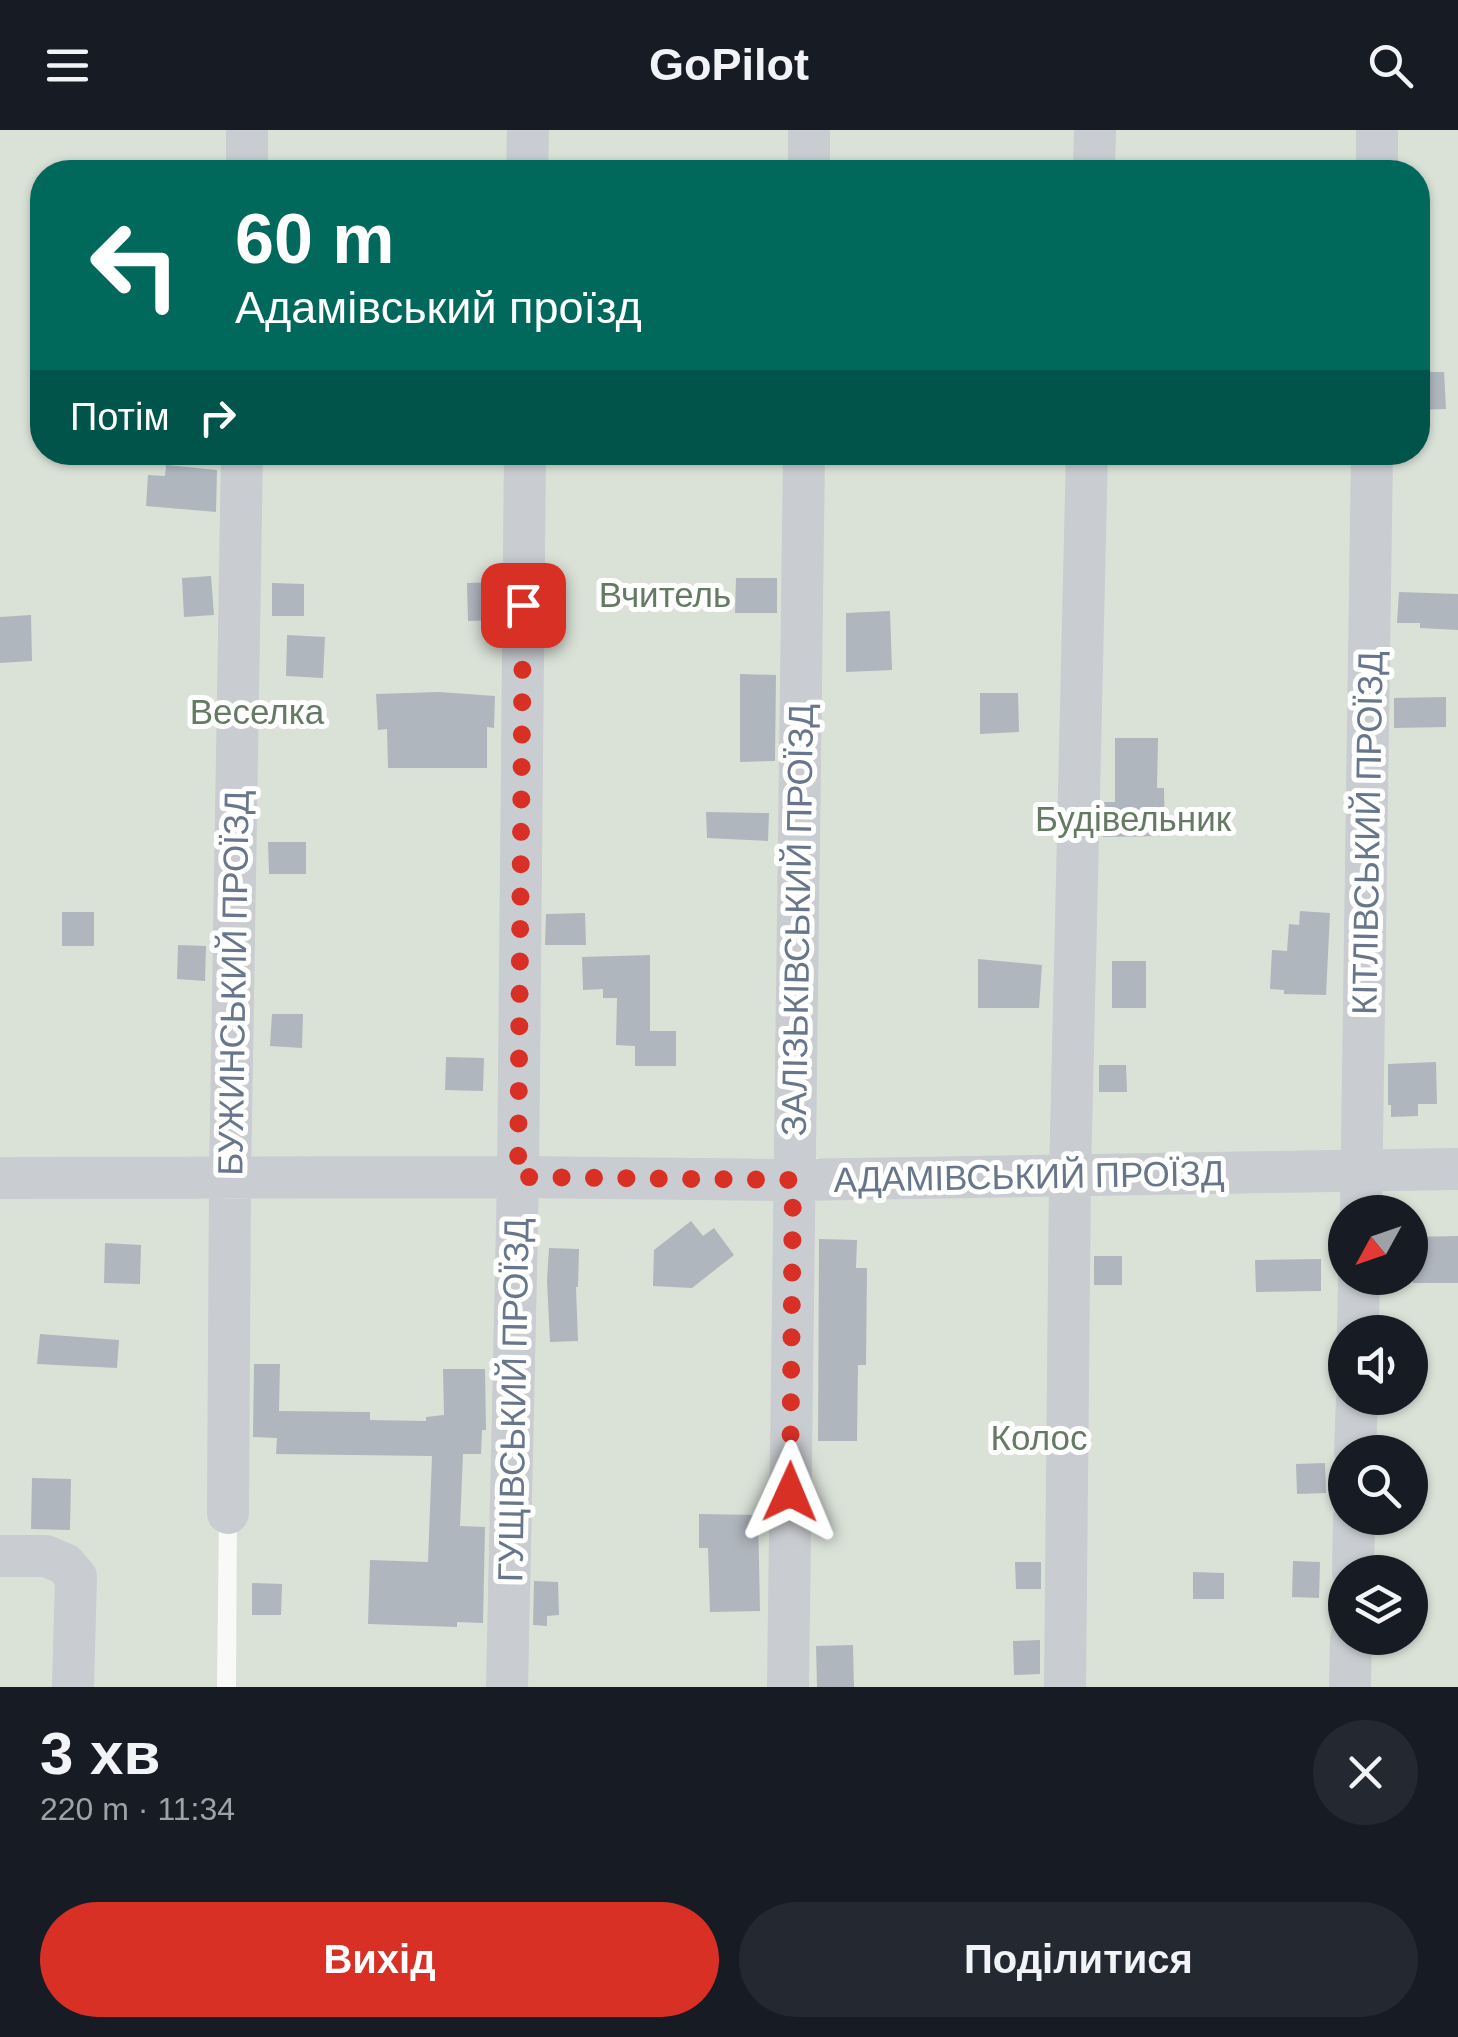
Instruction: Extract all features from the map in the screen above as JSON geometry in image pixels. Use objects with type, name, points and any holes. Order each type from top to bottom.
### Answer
[{"type":"lane","points":[[247,130],[247,160]]},
{"type":"lane","points":[[527,160],[528,130]]},
{"type":"lane","points":[[808,160],[809,130]]},
{"type":"lane","points":[[1094,130],[1094,160]]},
{"type":"lane","points":[[1376,160],[1377,130]]},
{"type":"lane","name":"БУЖИНСЬКИЙ ПРОЇЗД","points":[[228,1513],[242,465]]},
{"type":"lane","name":"ГУЩІВСЬКИЙ ПРОЇЗД","points":[[506,1687],[518,1177],[525,465]]},
{"type":"lane","name":"ЗАЛІЗЬКІВСЬКИЙ ПРОЇЗД","points":[[788,1687],[804,465]]},
{"type":"lane","points":[[1065,1687],[1070,1176],[1087,465]]},
{"type":"lane","name":"КІТЛІВСЬКИЙ ПРОЇЗД","points":[[1361,1195],[1372,465]]},
{"type":"lane","name":"АДАМІВСЬКИЙ ПРОЇЗД","points":[[0,1178],[793,1180],[1458,1169]]},
{"type":"lane","points":[[0,1556],[46,1556],[65,1564],[76,1577],[73,1687]]},
{"type":"lane","points":[[1350,1687],[1351,1655]]},
{"type":"green space","name":"Веселка","points":[[0,130],[521,130],[520,160],[30,160],[30,465],[517,465],[507,1157],[0,1161]]},
{"type":"green space","points":[[539,130],[802,130],[802,160],[538,160]]},
{"type":"green space","name":"Будівельник","points":[[818,130],[1458,130],[1458,1158],[1063,1156],[821,1160],[801,1150],[810,465],[1430,465],[1430,160],[817,160]]},
{"type":"green space","name":"Вчитель","points":[[535,465],[796,465],[775,1164],[539,1164]]},
{"type":"green space","name":"Колос","points":[[1458,1185],[1458,1687],[236,1687],[241,1198]]},
{"type":"green space","points":[[0,1192],[223,1192],[217,1687],[0,1687]]},
{"type":"building","points":[[1430,372],[1444,372],[1446,409],[1430,410]]},
{"type":"building","points":[[166,465],[217,470],[216,512],[146,506],[148,475],[165,476]]},
{"type":"building","points":[[211,576],[214,615],[184,617],[182,578]]},
{"type":"building","points":[[736,578],[777,578],[777,613],[735,613]]},
{"type":"building","points":[[496,582],[497,620],[468,621],[467,583]]},
{"type":"building","points":[[272,583],[304,584],[304,616],[272,616]]},
{"type":"building","points":[[1399,592],[1458,594],[1458,630],[1397,623]]},
{"type":"building","points":[[890,611],[892,670],[846,672],[846,613]]},
{"type":"building","points":[[31,615],[32,661],[0,663],[0,617]]},
{"type":"building","points":[[287,635],[325,637],[323,678],[286,676]]},
{"type":"building","points":[[740,674],[776,675],[775,761],[740,762]]},
{"type":"building","points":[[439,692],[495,696],[494,728],[487,727],[487,768],[388,768],[387,729],[378,730],[376,694]]},
{"type":"building","points":[[980,693],[1018,693],[1019,732],[980,734]]},
{"type":"building","points":[[1446,697],[1446,727],[1394,728],[1394,698]]},
{"type":"building","points":[[1115,738],[1158,738],[1157,788],[1164,788],[1165,836],[1103,837],[1104,802],[1115,802]]},
{"type":"building","points":[[706,812],[769,813],[768,841],[707,838]]},
{"type":"building","points":[[268,842],[306,842],[306,874],[269,874]]},
{"type":"building","points":[[1300,911],[1330,913],[1326,995],[1284,994],[1284,990],[1270,989],[1272,950],[1287,951],[1289,924],[1299,925]]},
{"type":"building","points":[[62,912],[94,912],[94,946],[62,946]]},
{"type":"building","points":[[585,913],[586,945],[545,945],[546,914]]},
{"type":"building","points":[[178,945],[206,946],[205,981],[177,979]]},
{"type":"building","points":[[650,955],[650,1031],[676,1031],[676,1066],[635,1066],[635,1046],[616,1045],[617,998],[603,998],[603,989],[583,990],[582,957]]},
{"type":"building","points":[[978,959],[1042,965],[1039,1008],[978,1008]]},
{"type":"building","points":[[1112,961],[1146,961],[1146,1008],[1112,1008]]},
{"type":"building","points":[[272,1014],[303,1014],[302,1048],[270,1046]]},
{"type":"building","points":[[446,1057],[484,1058],[483,1091],[445,1090]]},
{"type":"building","points":[[1436,1062],[1437,1104],[1418,1104],[1418,1116],[1391,1117],[1388,1064]]},
{"type":"building","points":[[1099,1065],[1126,1065],[1127,1092],[1099,1092]]},
{"type":"building","points":[[691,1221],[703,1236],[714,1228],[734,1255],[692,1288],[653,1286],[654,1250]]},
{"type":"building","points":[[1458,1236],[1458,1283],[1428,1283],[1428,1237]]},
{"type":"building","points":[[819,1239],[857,1240],[856,1268],[867,1268],[866,1365],[858,1365],[857,1441],[818,1441]]},
{"type":"building","points":[[105,1243],[141,1245],[140,1284],[104,1283]]},
{"type":"building","points":[[549,1248],[579,1249],[578,1341],[550,1342]]},
{"type":"building","points":[[1094,1256],[1122,1256],[1122,1285],[1094,1285]]},
{"type":"building","points":[[1321,1259],[1321,1291],[1256,1292],[1255,1260]]},
{"type":"building","points":[[40,1334],[119,1340],[117,1368],[37,1364]]},
{"type":"building","points":[[254,1364],[280,1364],[279,1411],[370,1412],[370,1420],[426,1421],[426,1417],[444,1415],[443,1369],[485,1369],[486,1430],[482,1430],[481,1454],[463,1454],[460,1526],[485,1527],[483,1623],[457,1622],[457,1627],[368,1624],[370,1560],[428,1562],[432,1456],[276,1454],[277,1438],[253,1437]]},
{"type":"building","points":[[1325,1463],[1326,1493],[1297,1494],[1296,1464]]},
{"type":"building","points":[[32,1478],[71,1479],[70,1530],[31,1529]]},
{"type":"building","points":[[699,1514],[758,1515],[760,1611],[710,1612],[708,1548],[699,1548]]},
{"type":"building","points":[[1293,1561],[1320,1562],[1319,1598],[1292,1597]]},
{"type":"building","points":[[1015,1562],[1041,1562],[1041,1589],[1016,1589]]},
{"type":"building","points":[[1193,1572],[1224,1573],[1224,1599],[1193,1599]]},
{"type":"building","points":[[534,1581],[558,1582],[559,1615],[547,1616],[547,1626],[533,1625]]},
{"type":"building","points":[[252,1583],[282,1584],[281,1615],[252,1615]]},
{"type":"building","points":[[1040,1640],[1040,1674],[1014,1675],[1013,1641]]},
{"type":"building","points":[[853,1645],[854,1687],[817,1687],[816,1646]]},
{"type":"route","points":[[523,605],[518,1177],[793,1180],[790,1492]]}]
